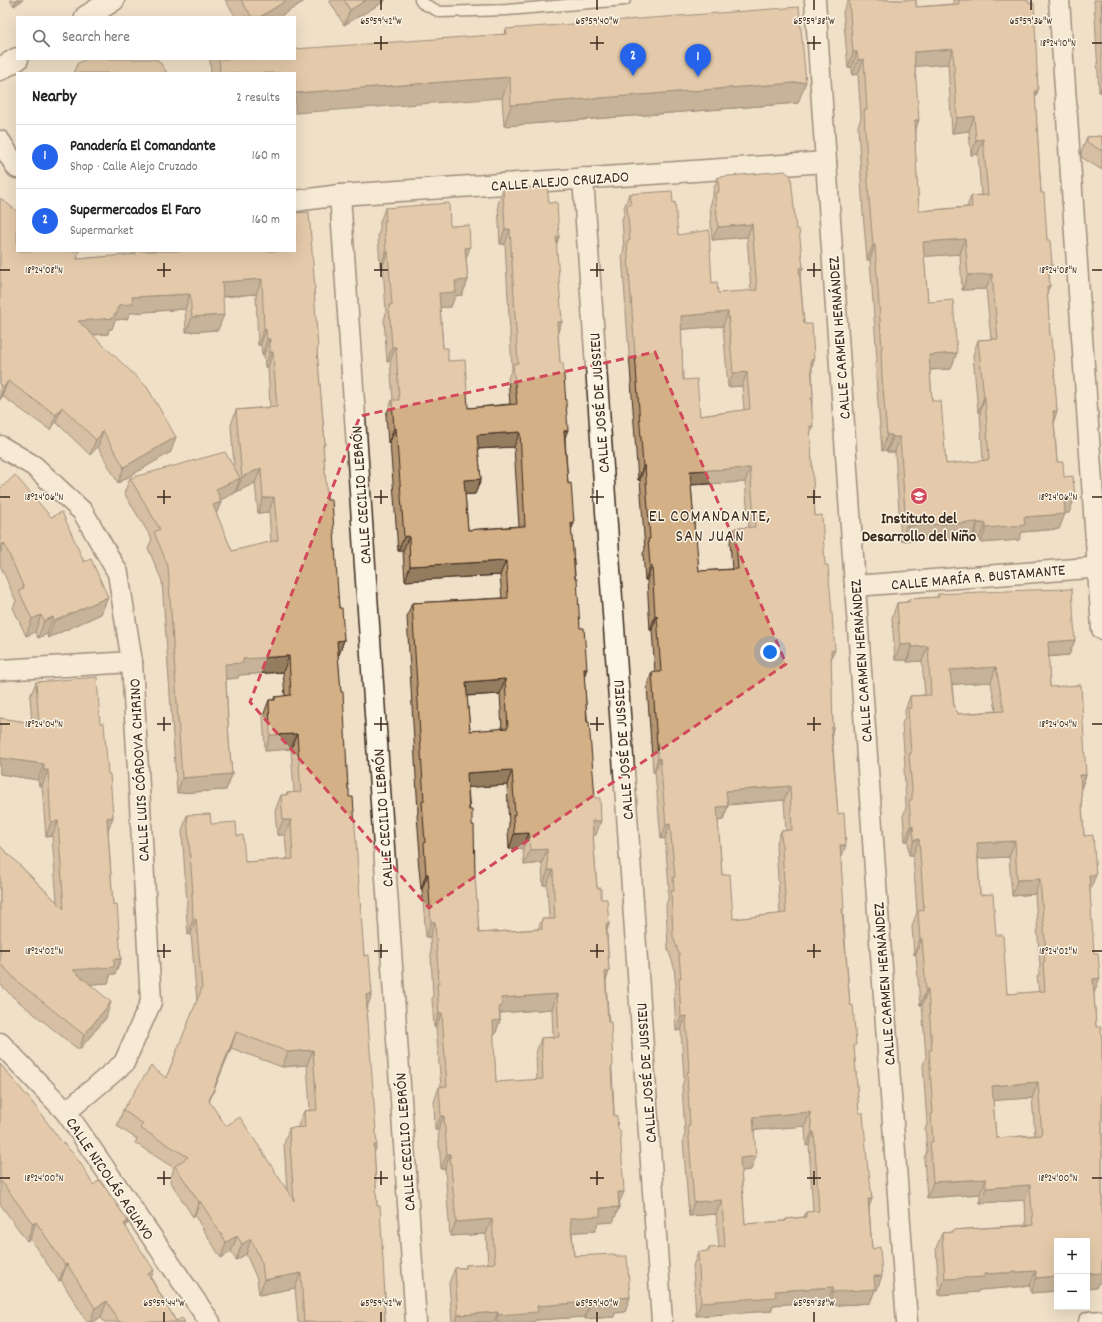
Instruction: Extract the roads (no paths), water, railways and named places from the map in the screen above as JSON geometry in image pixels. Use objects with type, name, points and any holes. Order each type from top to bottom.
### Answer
[{"type":"street","points":[[88,16],[114,0]]},
{"type":"street","name":"CALLE CARMEN HERNÁNDEZ","points":[[815,0],[907,1322]]},
{"type":"street","points":[[1059,0],[1100,567],[1102,629]]},
{"type":"street","points":[[0,69],[16,60]]},
{"type":"street","points":[[0,141],[16,166]]},
{"type":"street","name":"CALLE ALEJO CRUZADO","points":[[296,201],[340,195],[826,162]]},
{"type":"street","name":"CALLE JOSÉ DE JUSSIEU","points":[[583,178],[662,1322]]},
{"type":"street","name":"CALLE CECILIO LEBRÓN","points":[[340,195],[416,1322]]},
{"type":"street","name":"CALLE LUIS CÓRDOVA CHIRINO","points":[[0,446],[34,466],[83,512],[118,572],[132,662],[151,1002],[124,1063],[66,1112]]},
{"type":"street","name":"CALLE MARÍA R. BUSTAMANTE","points":[[855,586],[1100,567]]},
{"type":"street","points":[[0,670],[132,662]]},
{"type":"street","name":"CALLE NICOLÁS AGUAYO","points":[[0,1043],[66,1112],[210,1322]]},
{"type":"street","points":[[1089,1322],[1102,1321]]},
{"type":"lane","points":[[420,0],[422,3],[440,12],[507,10],[625,0]]},
{"type":"place","name":"Supermercados El Faro","points":[[633,76]]},
{"type":"place","name":"Panadería El Comandante","points":[[698,77]]},
{"type":"place","name":"Instituto del Desarrollo del Niño","points":[[919,496]]},
{"type":"district","name":"EL COMANDANTE, SAN JUAN","points":[[710,525]]}]
